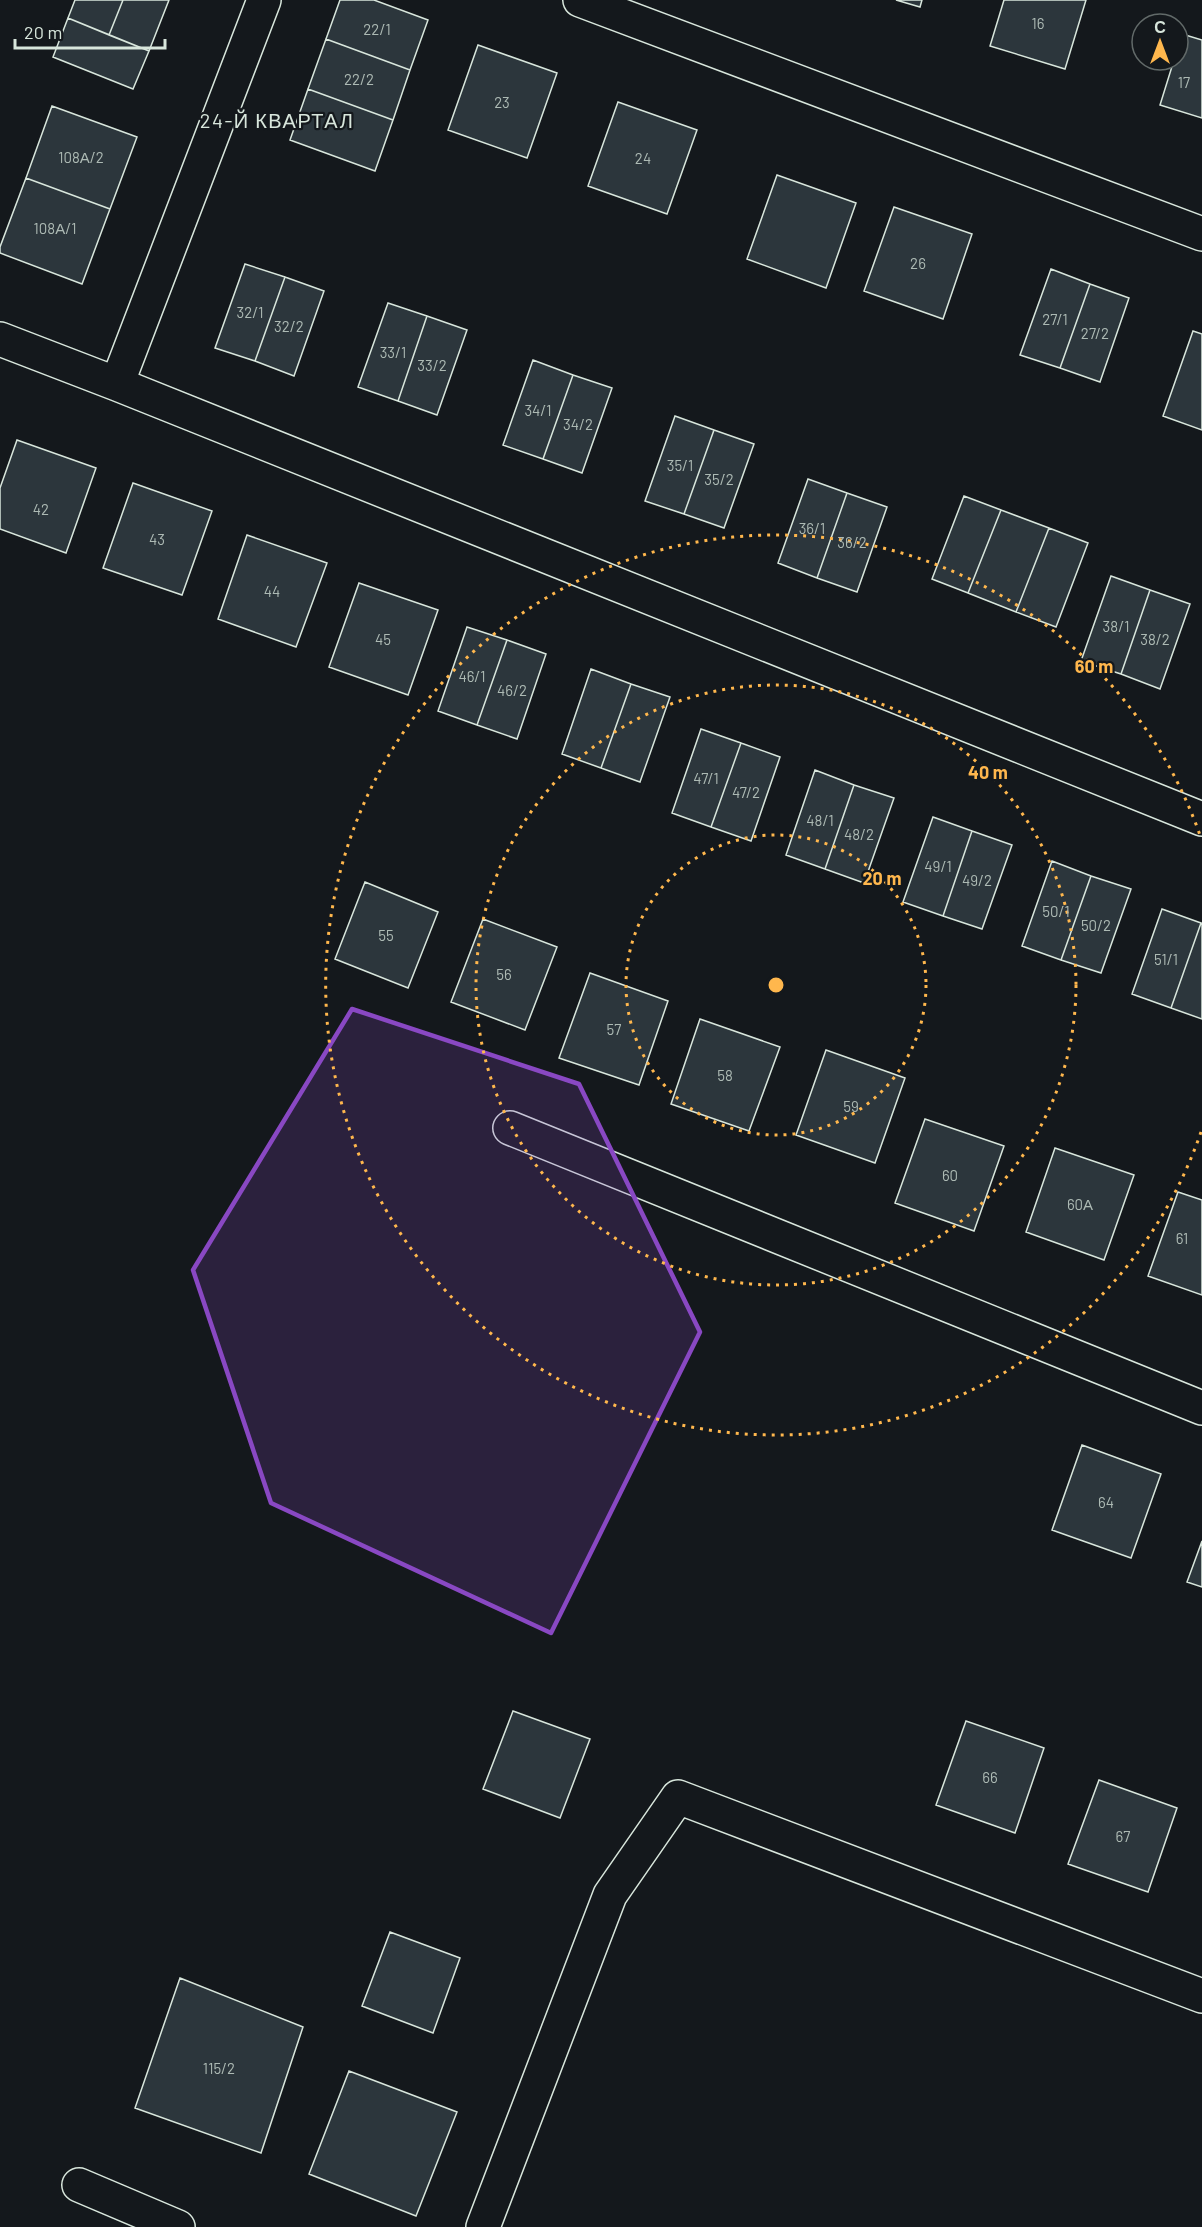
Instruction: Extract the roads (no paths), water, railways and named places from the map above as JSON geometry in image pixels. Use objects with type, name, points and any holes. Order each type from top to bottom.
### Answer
[{"type":"street","points":[[117,384],[264,0]]},
{"type":"street","points":[[580,0],[1202,234]]},
{"type":"street","points":[[0,339],[1202,819]]},
{"type":"street","points":[[510,1128],[1202,1408]]},
{"type":"street","points":[[483,2227],[610,1895],[678,1797],[1202,1996]]},
{"type":"street","points":[[79,2185],[178,2227]]},
{"type":"district","name":"24-Й КВАРТАЛ","points":[[277,120]]}]
